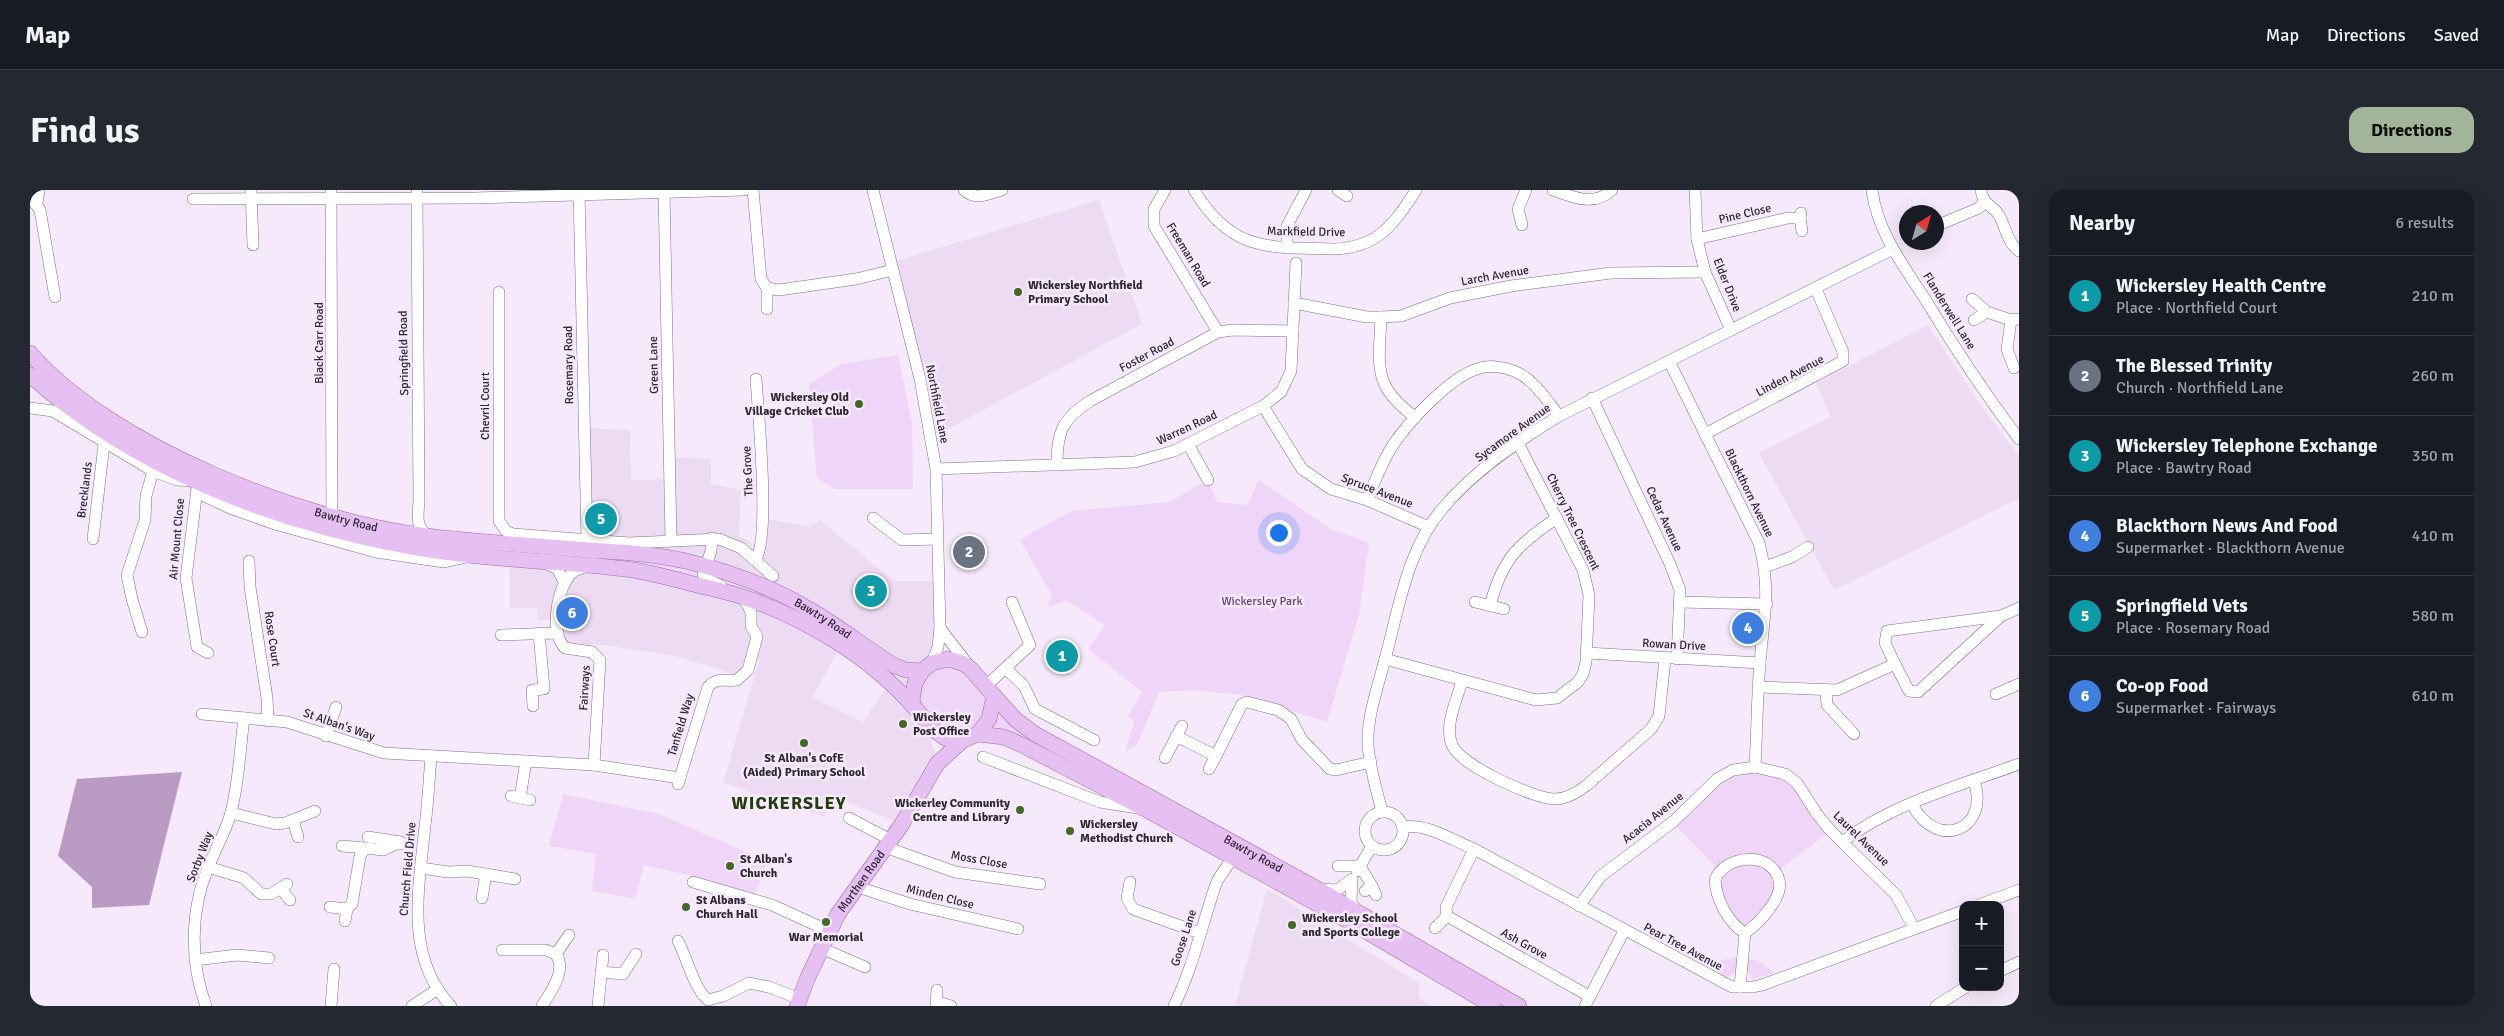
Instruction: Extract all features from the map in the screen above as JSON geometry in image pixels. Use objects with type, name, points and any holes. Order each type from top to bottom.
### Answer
[{"type":"main road","name":"Bawtry Road","points":[[30,354],[78,398],[131,432],[209,472],[306,513],[405,546],[473,555],[642,572],[740,596],[778,611],[848,650],[883,676],[914,707]]},
{"type":"main road","name":"Bawtry Road","points":[[30,375],[68,407],[98,427],[197,486],[269,511],[306,513]]},
{"type":"main road","name":"Bawtry Road","points":[[332,523],[428,536],[638,553],[704,566],[750,581],[798,603],[895,666],[906,670],[927,667]]},
{"type":"main road","points":[[948,659],[962,663],[970,668],[990,691],[989,719],[978,734],[963,740],[945,738],[934,730],[914,707],[913,687],[927,667],[948,659]]},
{"type":"main road","name":"Bawtry Road","points":[[990,691],[1016,720],[1032,732],[1218,843],[1232,858],[1406,954],[1493,1006]]},
{"type":"main road","points":[[934,730],[939,752],[937,764]]},
{"type":"main road","name":"Bawtry Road","points":[[978,734],[1009,739],[1147,810],[1314,887],[1518,1006]]},
{"type":"main road","name":"Morthen Road","points":[[799,1002],[830,931],[888,844],[937,764],[963,740]]},
{"type":"street","points":[[38,190],[33,200],[40,210],[54,296]]},
{"type":"street","points":[[193,199],[251,194],[417,194],[475,198],[579,193],[744,190]]},
{"type":"street","points":[[753,190],[761,279],[766,288],[766,309]]},
{"type":"street","name":"Northfield Lane","points":[[873,190],[920,379],[936,469],[940,628],[938,647],[927,667]]},
{"type":"street","points":[[964,190],[969,195],[977,197],[1002,190]]},
{"type":"street","name":"Freeman Road","points":[[1165,190],[1154,209],[1154,226],[1218,332]]},
{"type":"street","name":"Markfield Drive","points":[[1194,190],[1217,220],[1234,235],[1254,244],[1287,248],[1346,248],[1363,244],[1388,229],[1416,190]]},
{"type":"street","points":[[1287,248],[1287,226],[1306,190]]},
{"type":"street","points":[[1522,225],[1518,209],[1526,190]]},
{"type":"street","points":[[1553,190],[1589,201],[1604,197],[1612,190]]},
{"type":"street","name":"Elder Drive","points":[[1695,190],[1697,239],[1705,272],[1731,330]]},
{"type":"street","name":"Flanderwell Lane","points":[[1872,190],[1878,218],[1893,249],[1959,354],[2019,439]]},
{"type":"street","points":[[1981,190],[1984,202],[1998,214],[2010,242],[2019,250]]},
{"type":"street","name":"Green Lane","points":[[664,192],[671,540]]},
{"type":"street","name":"Rosemary Road","points":[[579,193],[587,540]]},
{"type":"street","points":[[251,194],[253,245]]},
{"type":"street","name":"Black Carr Road","points":[[331,194],[334,496],[332,523]]},
{"type":"street","name":"Springfield Road","points":[[417,194],[420,491],[418,516]]},
{"type":"street","points":[[1944,223],[1979,208],[1984,202]]},
{"type":"street","name":"Pine Close","points":[[1697,239],[1800,216],[1802,231]]},
{"type":"street","name":"Sycamore Avenue","points":[[1382,812],[1368,746],[1370,719],[1411,563],[1429,527],[1443,508],[1458,493],[1518,443],[1559,416],[1893,249]]},
{"type":"street","name":"Warren Road","points":[[936,469],[1135,462],[1163,456],[1263,406],[1273,400],[1288,380],[1292,364],[1296,263]]},
{"type":"street","points":[[766,288],[778,290],[856,279],[893,270]]},
{"type":"street","name":"Larch Avenue","points":[[1294,303],[1367,317],[1401,316],[1450,298],[1511,286],[1611,273],[1705,272]]},
{"type":"street","name":"Linden Avenue","points":[[1705,434],[1843,361],[1844,352],[1816,289]]},
{"type":"street","name":"Chevril Court","points":[[499,292],[499,521],[506,531],[513,534],[587,540]]},
{"type":"street","points":[[1972,299],[1987,312],[2015,320],[2007,349],[2014,368]]},
{"type":"street","points":[[1974,320],[1987,312]]},
{"type":"street","points":[[1381,317],[1381,379],[1391,398],[1415,417]]},
{"type":"street","name":"Foster Road","points":[[1057,465],[1059,437],[1065,422],[1073,412],[1090,401],[1218,332],[1233,330],[1293,331]]},
{"type":"street","name":"Blackthorn Avenue","points":[[1669,361],[1759,543],[1765,567],[1767,604],[1760,663],[1755,767]]},
{"type":"street","points":[[1367,500],[1385,458],[1415,417],[1432,400],[1466,374],[1482,367],[1493,366],[1514,371],[1524,377],[1541,392],[1559,416]]},
{"type":"street","name":"The Grove","points":[[755,560],[760,551],[763,498],[756,379]]},
{"type":"street","name":"Cedar Avenue","points":[[1462,681],[1450,726],[1450,739],[1456,752],[1465,761],[1527,793],[1544,799],[1558,799],[1579,791],[1651,729],[1659,716],[1671,659],[1680,590],[1670,564],[1592,398]]},
{"type":"street","name":"Spruce Avenue","points":[[1263,406],[1302,469],[1332,489],[1367,500],[1429,527]]},
{"type":"street","name":"Bawtry Road","points":[[30,408],[53,411],[104,444],[153,471],[197,486],[230,508],[276,524],[376,552],[444,562],[473,555]]},
{"type":"street","name":"Cherry Tree Crescent","points":[[1385,659],[1523,698],[1548,700],[1564,694],[1578,682],[1583,674],[1587,653],[1588,585],[1557,518],[1518,443]]},
{"type":"street","name":"Brecklands","points":[[93,539],[104,444]]},
{"type":"street","points":[[1188,444],[1208,480]]},
{"type":"street","points":[[142,632],[127,575],[145,520],[146,496],[153,471]]},
{"type":"street","name":"Air Mount Close","points":[[197,486],[186,578],[197,647],[208,653]]},
{"type":"street","points":[[306,513],[334,496]]},
{"type":"street","points":[[397,531],[407,528],[418,516]]},
{"type":"street","points":[[418,516],[419,526],[428,536]]},
{"type":"street","points":[[873,518],[902,540],[938,539]]},
{"type":"street","points":[[1490,606],[1502,573],[1518,546],[1557,518]]},
{"type":"street","points":[[704,566],[710,551],[712,538]]},
{"type":"street","points":[[587,540],[649,543],[712,538],[735,545],[772,576]]},
{"type":"street","points":[[1765,567],[1808,547]]},
{"type":"street","points":[[710,551],[720,571]]},
{"type":"street","name":"Rose Court","points":[[249,561],[250,587],[268,698],[268,721]]},
{"type":"street","points":[[543,562],[556,569],[565,583]]},
{"type":"street","points":[[501,635],[558,633],[557,600],[565,583],[573,572],[590,566]]},
{"type":"street","name":"Bawtry Road","points":[[704,566],[704,574],[707,579],[740,596]]},
{"type":"street","name":"Tanfield Way","points":[[679,781],[708,687],[720,678],[737,680],[748,670],[757,637],[751,626],[750,607],[740,596]]},
{"type":"street","points":[[990,691],[1006,669],[1030,645],[1012,602]]},
{"type":"street","points":[[1475,602],[1504,609]]},
{"type":"street","points":[[1679,602],[1767,604]]},
{"type":"street","points":[[2001,616],[1918,692],[1909,691],[1885,643],[1888,631],[2001,616],[2019,608]]},
{"type":"street","points":[[752,618],[762,612],[778,611]]},
{"type":"street","points":[[940,628],[970,668]]},
{"type":"street","points":[[533,706],[532,690],[544,689],[539,633]]},
{"type":"street","name":"Fairways","points":[[558,633],[559,640],[565,648],[592,652],[600,660],[594,765]]},
{"type":"street","name":"Rowan Drive","points":[[1587,653],[1760,663]]},
{"type":"street","points":[[1759,687],[1826,691],[1847,687],[1895,664]]},
{"type":"street","points":[[1006,669],[1024,686],[1035,709],[1094,740]]},
{"type":"street","points":[[1996,694],[2019,684]]},
{"type":"street","points":[[1826,691],[1827,705],[1854,734]]},
{"type":"street","points":[[1209,769],[1242,704],[1247,702],[1286,714],[1295,725],[1302,740],[1330,769],[1336,770],[1371,762]]},
{"type":"street","points":[[326,736],[336,707]]},
{"type":"street","name":"St Alban's Way","points":[[202,714],[287,722],[370,751],[431,757],[594,765],[679,781]]},
{"type":"street","name":"Sorby Way","points":[[206,1006],[200,989],[195,960],[196,908],[208,867],[231,813],[244,718]]},
{"type":"street","points":[[1165,758],[1179,731],[1216,756]]},
{"type":"street","name":"Church Field Drive","points":[[431,757],[418,908],[418,936],[422,955],[438,989],[451,1006]]},
{"type":"street","name":"Bawtry Road","points":[[984,757],[1100,802],[1147,810]]},
{"type":"street","points":[[520,798],[526,761]]},
{"type":"street","points":[[1842,842],[1880,817],[2019,764]]},
{"type":"street","name":"Laurel Avenue","points":[[1755,767],[1776,771],[1791,778],[1817,814],[1842,842],[1896,895],[1914,928]]},
{"type":"street","name":"Acacia Avenue","points":[[1579,906],[1601,876],[1674,821],[1717,779],[1733,770],[1755,767]]},
{"type":"street","points":[[1073,791],[1081,775]]},
{"type":"street","points":[[1912,804],[1919,817],[1931,828],[1942,831],[1958,828],[1971,819],[1977,806],[1978,791],[1974,781]]},
{"type":"street","points":[[231,813],[268,823],[285,823],[315,811]]},
{"type":"street","points":[[1382,812],[1395,815],[1403,827],[1403,834],[1397,846],[1384,850],[1372,846],[1367,839],[1366,824],[1371,817],[1382,812]]},
{"type":"street","name":"Moss Close","points":[[849,818],[888,844],[955,872],[1040,884]]},
{"type":"street","points":[[293,820],[298,837]]},
{"type":"street","name":"Pear Tree Avenue","points":[[1403,827],[1430,830],[1474,849],[1724,984],[1740,987],[1762,985],[1959,912]]},
{"type":"street","points":[[345,921],[347,908],[352,904],[360,856],[366,843]]},
{"type":"street","points":[[342,846],[366,843],[423,846]]},
{"type":"street","name":"Goose Lane","points":[[1174,1006],[1218,877],[1218,843]]},
{"type":"street","points":[[1314,887],[1336,890],[1352,879],[1372,846]]},
{"type":"street","points":[[1435,928],[1447,916],[1446,907],[1474,849]]},
{"type":"street","name":"Goose Lane","points":[[1218,877],[1232,858]]},
{"type":"street","points":[[1740,987],[1745,933],[1768,912],[1780,883],[1776,874],[1769,867],[1762,862],[1747,859],[1739,860],[1722,868],[1715,880],[1722,904],[1734,924],[1745,933]]},
{"type":"street","points":[[1335,869],[1360,866]]},
{"type":"street","points":[[1360,866],[1371,891]]},
{"type":"street","points":[[208,867],[244,878],[256,892],[261,894],[272,894],[284,886],[290,900]]},
{"type":"street","points":[[421,868],[448,872],[467,871],[515,879]]},
{"type":"street","points":[[482,898],[486,874]]},
{"type":"street","points":[[1352,879],[1351,902],[1359,914]]},
{"type":"street","points":[[693,882],[772,905],[830,931]]},
{"type":"street","points":[[1130,882],[1127,898],[1133,909],[1200,934]]},
{"type":"street","name":"Minden Close","points":[[858,887],[910,904],[1018,929]]},
{"type":"street","points":[[1990,901],[2019,890]]},
{"type":"street","points":[[330,906],[347,908]]},
{"type":"street","name":"Ash Grove","points":[[1447,916],[1587,1001]]},
{"type":"street","points":[[1587,1001],[1624,931]]},
{"type":"street","points":[[556,954],[569,935]]},
{"type":"street","points":[[678,942],[689,961],[700,991],[708,1000],[723,996],[749,983],[799,1002]]},
{"type":"street","points":[[821,948],[865,967]]},
{"type":"street","points":[[499,950],[546,950],[556,954],[561,966],[560,974],[542,1006]]},
{"type":"street","points":[[601,972],[623,974],[636,954]]},
{"type":"street","points":[[195,960],[237,955],[269,958]]},
{"type":"street","points":[[598,1006],[603,955]]},
{"type":"street","points":[[2004,969],[2019,962]]},
{"type":"street","points":[[331,1006],[334,969]]},
{"type":"street","points":[[412,1006],[438,989]]},
{"type":"street","points":[[1936,1006],[1960,991]]},
{"type":"street","points":[[937,999],[951,1006]]},
{"type":"shaded area","name":"Wickersley Northfield Primary School","points":[[1099,200],[1142,324],[937,435],[896,261]]},
{"type":"shaded area","points":[[1928,325],[1973,394],[2019,457],[2019,498],[1834,590],[1759,453],[1831,417],[1816,383]]},
{"type":"shaded area","points":[[585,428],[630,430],[631,480],[670,479],[669,457],[711,459],[711,484],[741,490],[739,536],[760,548],[762,518],[809,527],[820,520],[894,581],[934,581],[936,635],[932,652],[911,677],[936,756],[896,821],[832,797],[825,817],[723,783],[760,658],[752,655],[740,672],[734,674],[675,656],[604,645],[573,645],[567,642],[563,633],[563,620],[538,620],[537,608],[510,608],[510,566],[587,539]],"holes":[[[839,650],[888,685],[863,722],[812,697]]]},
{"type":"shaded area","points":[[182,772],[149,905],[92,908],[92,887],[58,856],[77,779]]},
{"type":"shaded area","name":"Wickersley School and Sports College","points":[[1267,889],[1420,984],[1418,997],[1431,1006],[1235,1006]]},
{"type":"green space","name":"Wickersley Old Village Cricket Club","points":[[898,355],[912,424],[913,489],[835,489],[817,478],[809,384],[841,364]]},
{"type":"green space","name":"Wickersley Park","points":[[1208,480],[1217,502],[1247,505],[1259,480],[1331,529],[1369,543],[1359,614],[1327,722],[1241,695],[1195,690],[1159,692],[1137,745],[1125,752],[1134,722],[1128,716],[1142,692],[1088,649],[1105,625],[1066,600],[1050,607],[1048,603],[1052,595],[1020,540],[1071,511],[1169,502]]},
{"type":"green space","points":[[488,552],[623,556],[700,569],[703,578],[663,569]]},
{"type":"green space","points":[[946,665],[963,672],[977,684],[985,700],[983,718],[969,732],[946,732],[929,715],[920,700],[920,688],[928,672]]},
{"type":"green space","points":[[998,711],[1032,737],[1028,743],[991,728]]},
{"type":"green space","points":[[1747,772],[1777,778],[1787,783],[1802,796],[1826,830],[1825,835],[1779,870],[1762,860],[1748,855],[1734,857],[1716,867],[1677,827],[1677,824],[1709,793],[1726,781]]},
{"type":"green space","points":[[563,794],[659,814],[767,861],[755,895],[693,876],[644,865],[635,899],[592,891],[596,854],[549,846]]},
{"type":"green space","points":[[1748,862],[1769,871],[1777,883],[1765,908],[1746,927],[1735,920],[1731,914],[1719,881],[1729,868]]},
{"type":"green space","points":[[1736,957],[1734,973],[1729,977],[1725,978],[1707,968],[1722,960]]},
{"type":"green space","points":[[1748,958],[1759,961],[1775,973],[1753,979],[1747,972]]},
{"type":"place","name":"Wickersley Northfield Primary School","points":[[1018,292]]},
{"type":"place","name":"Wickersley Old Village Cricket Club","points":[[859,404]]},
{"type":"place","name":"Springfield Vets","points":[[601,519]]},
{"type":"place","name":"The Blessed Trinity","points":[[969,552]]},
{"type":"place","name":"Wickersley Telephone Exchange","points":[[871,591]]},
{"type":"place","name":"Co-op Food","points":[[572,613]]},
{"type":"place","name":"Blackthorn News And Food","points":[[1748,628]]},
{"type":"place","name":"Wickersley Health Centre","points":[[1062,656]]},
{"type":"place","name":"Wickersley Post Office","points":[[903,724]]},
{"type":"place","name":"St Alban's CofE (Aided) Primary School","points":[[804,743]]},
{"type":"place","name":"Wickerley Community Centre and Library","points":[[1020,810]]},
{"type":"place","name":"Wickersley Methodist Church","points":[[1070,831]]},
{"type":"place","name":"St Alban's Church","points":[[730,866]]},
{"type":"place","name":"St Albans Church Hall","points":[[686,907]]},
{"type":"place","name":"War Memorial","points":[[826,922]]},
{"type":"place","name":"Wickersley School and Sports College","points":[[1292,925]]},
{"type":"district","name":"WICKERSLEY","points":[[789,803]]}]
